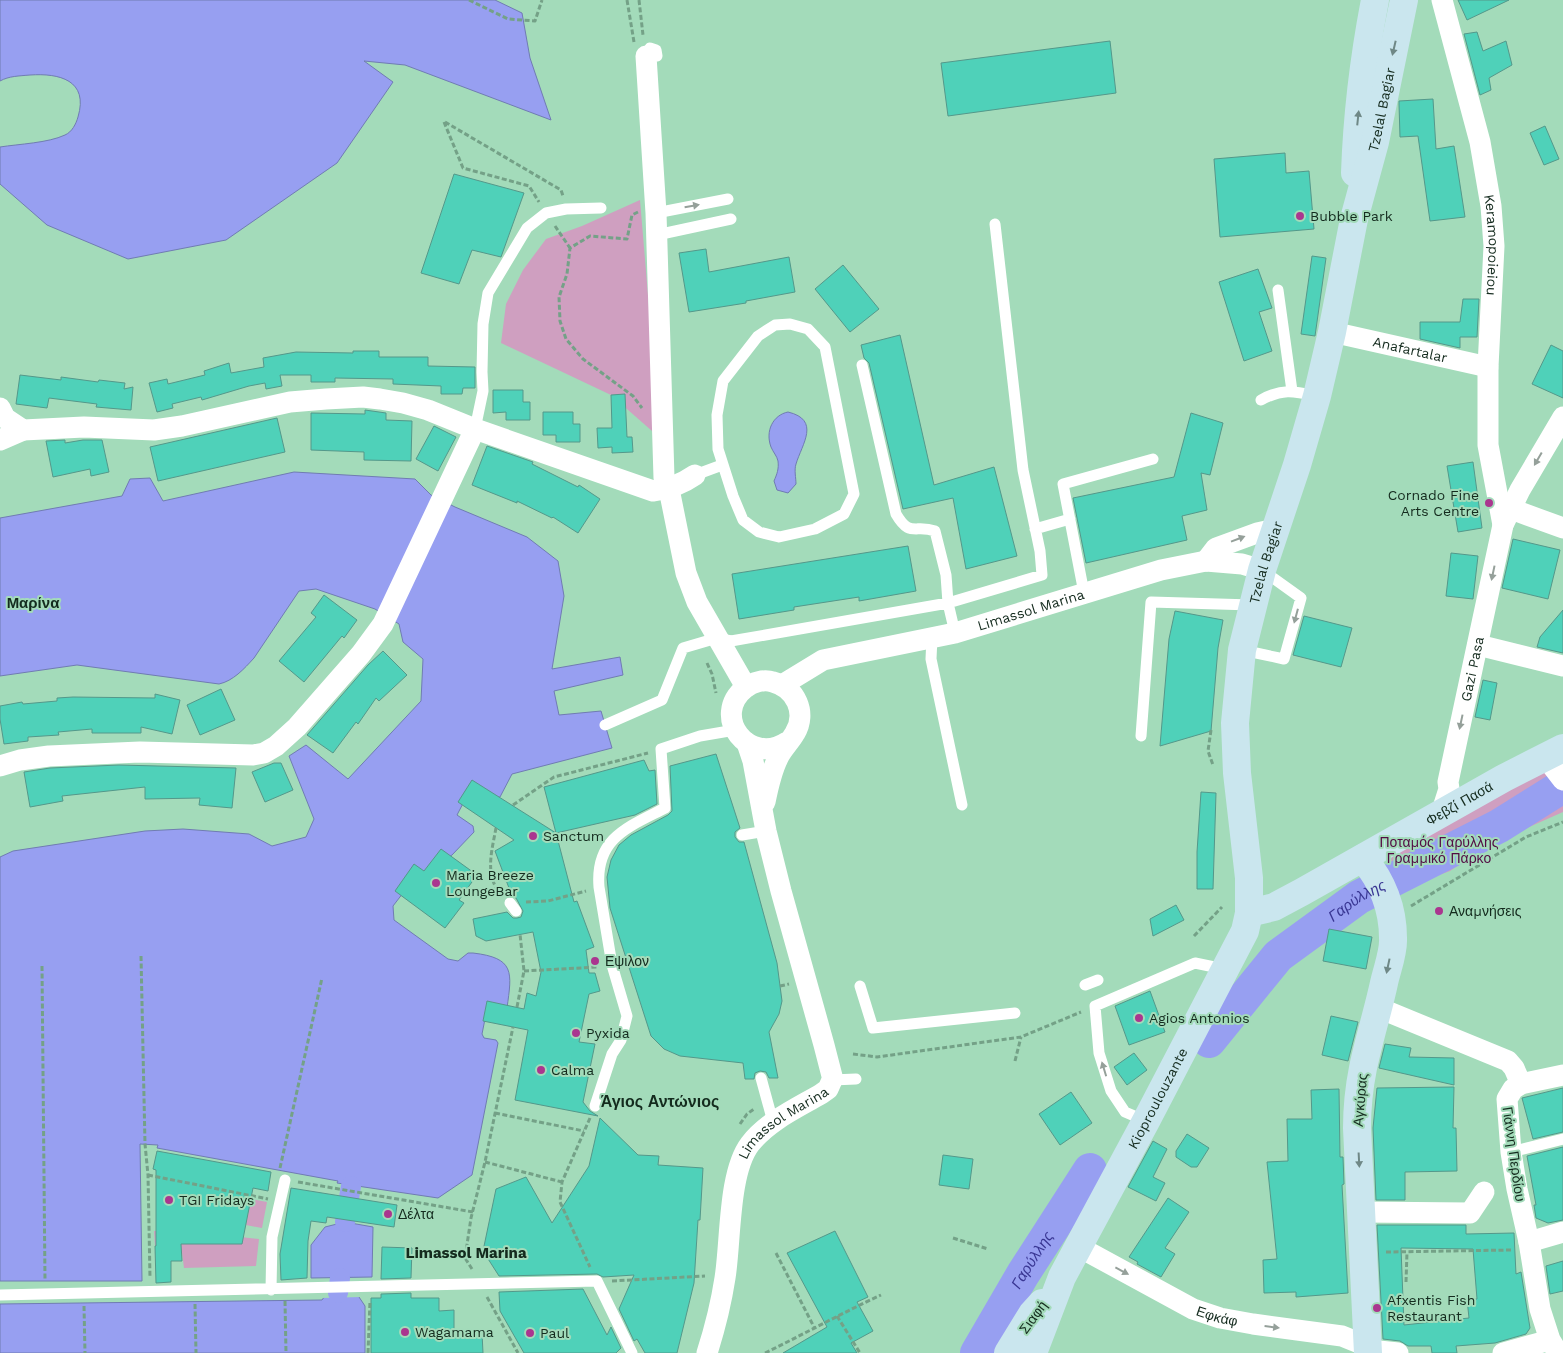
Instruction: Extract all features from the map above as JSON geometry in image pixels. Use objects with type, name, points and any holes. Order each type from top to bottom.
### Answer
[{"type":"main road","name":"Tzelal Bagiar","points":[[1354,219],[1356,134],[1366,49],[1375,0]]},
{"type":"main road","name":"Tzelal Bagiar","points":[[1250,913],[1249,878],[1240,807],[1235,733],[1242,650],[1252,605],[1276,529],[1304,394],[1332,332],[1354,219],[1375,142],[1404,0]]},
{"type":"main road","name":"Φεβζί Πασά","points":[[1250,913],[1274,906],[1368,864],[1442,814],[1504,778],[1557,765]]},
{"type":"main road","name":"Αγκύρας","points":[[1368,864],[1389,907],[1394,940],[1379,1008],[1363,1067],[1358,1101],[1357,1128],[1368,1350]]},
{"type":"main road","name":"Kioproulouzante","points":[[1060,1282],[1079,1247],[1136,1117],[1176,1062],[1195,1028],[1245,931],[1250,913]]},
{"type":"main road","name":"Σιαφή","points":[[1027,1353],[1032,1314],[1060,1282]]},
{"type":"street","name":"Keramopoieiou","points":[[1442,0],[1480,142],[1491,206],[1494,246],[1488,367],[1488,445],[1507,517]]},
{"type":"street","points":[[652,56],[664,478],[669,489],[686,573],[697,602],[717,638],[746,687],[762,681],[773,681],[782,685]]},
{"type":"street","points":[[656,211],[666,233],[673,477],[669,489]]},
{"type":"street","name":"Anafartalar","points":[[1332,332],[1488,367]]},
{"type":"street","points":[[0,440],[23,430],[84,427],[125,429],[168,428],[290,402],[363,397],[403,403],[428,410],[475,429],[653,491],[669,489],[695,475]]},
{"type":"street","points":[[0,408],[5,418],[23,430]]},
{"type":"street","points":[[1563,417],[1507,517],[1563,528]]},
{"type":"street","points":[[0,766],[20,760],[49,756],[140,752],[243,756],[264,752],[276,746],[297,727],[361,654],[382,624],[451,483],[475,429]]},
{"type":"street","name":"Gazi Pasa","points":[[1442,814],[1507,517]]},
{"type":"street","name":"Limassol Marina","points":[[765,821],[768,784],[773,768],[787,742],[795,733],[800,716],[796,698],[782,685],[823,660],[955,633],[1084,592],[1161,570],[1206,560],[1216,548],[1243,537],[1276,529]]},
{"type":"street","points":[[1206,560],[1242,564],[1262,570]]},
{"type":"street","points":[[1478,645],[1563,666]]},
{"type":"street","name":"Limassol Marina","points":[[707,1353],[717,1321],[725,1281],[736,1175],[742,1157],[770,1112],[821,1094],[828,1089],[832,1080],[824,1044],[781,891],[753,761],[732,721],[732,708],[737,696],[746,687]]},
{"type":"street","points":[[741,736],[756,748],[778,747],[787,742]]},
{"type":"street","points":[[1379,1008],[1508,1061],[1514,1068],[1521,1084],[1563,1075]]},
{"type":"street","name":"Γιάννη Περδίου","points":[[1521,1084],[1513,1089],[1507,1099],[1511,1152],[1530,1246],[1540,1309],[1554,1346]]},
{"type":"street","points":[[1361,1212],[1470,1213],[1484,1192]]},
{"type":"street","points":[[1530,1246],[1563,1232]]},
{"type":"street","name":"Εφκάφ","points":[[1079,1247],[1193,1309],[1236,1322],[1342,1336],[1368,1350],[1398,1353]]},
{"type":"street","points":[[1503,1353],[1554,1346]]},
{"type":"lane","points":[[656,211],[728,199]]},
{"type":"lane","points":[[475,429],[483,391],[483,324],[488,293],[527,228],[546,212],[566,209],[601,208]]},
{"type":"lane","points":[[666,233],[731,219]]},
{"type":"lane","points":[[605,725],[662,700],[683,648],[717,638],[731,641],[948,603],[1042,575],[1040,551],[1034,529],[1024,470],[995,224]]},
{"type":"lane","points":[[1261,400],[1282,391],[1304,394],[1278,290]]},
{"type":"lane","points":[[790,324],[808,329],[825,347],[846,448],[854,494],[844,514],[815,529],[779,537],[759,532],[743,520],[722,465],[718,449],[717,415],[723,381],[758,336],[775,325],[790,324]]},
{"type":"lane","points":[[862,365],[896,514],[902,525],[911,530],[930,529],[935,531],[946,575],[948,603],[955,633]]},
{"type":"lane","points":[[1084,592],[1063,484],[1154,459]]},
{"type":"lane","points":[[695,475],[722,465]]},
{"type":"lane","points":[[1034,529],[1070,519]]},
{"type":"lane","points":[[1242,650],[1284,659],[1300,598],[1262,570]]},
{"type":"lane","points":[[1141,736],[1151,602],[1252,605]]},
{"type":"lane","points":[[932,637],[931,659],[962,805]]},
{"type":"lane","points":[[595,1106],[612,1054],[621,1040],[627,1016],[612,966],[599,887],[598,876],[602,854],[612,840],[625,829],[665,808],[661,750],[700,736],[741,736]]},
{"type":"lane","points":[[742,835],[765,821]]},
{"type":"lane","points":[[1136,1117],[1111,1092],[1099,1053],[1095,1006],[1195,962],[1224,969]]},
{"type":"lane","points":[[1085,984],[1098,980]]},
{"type":"lane","points":[[860,986],[873,1028],[1015,1013]]},
{"type":"lane","points":[[761,1078],[770,1112]]},
{"type":"lane","points":[[832,1080],[856,1079]]},
{"type":"lane","points":[[1511,1152],[1563,1139]]},
{"type":"lane","points":[[271,1290],[272,1237],[280,1201],[282,1175]]},
{"type":"lane","points":[[0,1295],[369,1288],[596,1281],[632,1353]]},
{"type":"path","points":[[469,0],[508,19],[534,21],[542,0]]},
{"type":"path","points":[[638,0],[652,56]]},
{"type":"path","points":[[566,209],[561,190],[444,122],[463,168],[529,186],[570,248],[567,274],[559,297],[560,321],[566,339],[583,359],[633,396],[642,409]]},
{"type":"path","points":[[570,248],[590,236],[627,238],[632,215],[656,211]]},
{"type":"path","points":[[513,805],[554,777],[661,750]]},
{"type":"path","points":[[1389,907],[1526,837],[1563,822]]},
{"type":"path","points":[[496,828],[490,856],[490,869],[496,888],[513,907],[548,901],[599,887]]},
{"type":"path","points":[[1194,936],[1222,907]]},
{"type":"path","points":[[517,1008],[524,971],[520,934]]},
{"type":"path","points":[[141,956],[150,1292]]},
{"type":"path","points":[[42,966],[45,1282]]},
{"type":"path","points":[[524,971],[593,968]]},
{"type":"path","points":[[322,978],[282,1175],[339,1189],[473,1212]]},
{"type":"path","points":[[853,1054],[877,1057],[1021,1037],[1095,1006]]},
{"type":"path","points":[[513,1027],[473,1212],[465,1258],[518,1353]]},
{"type":"path","points":[[1015,1061],[1021,1037]]},
{"type":"path","points":[[595,1106],[562,1182],[560,1202],[596,1281],[712,1276],[725,1281]]},
{"type":"path","points":[[738,1127],[746,1114],[770,1112]]},
{"type":"path","points":[[495,1113],[584,1131]]},
{"type":"path","points":[[485,1162],[562,1182]]},
{"type":"path","points":[[148,1175],[280,1201]]},
{"type":"path","points":[[953,1238],[988,1249]]},
{"type":"path","points":[[1363,1252],[1406,1252],[1530,1246]]},
{"type":"path","points":[[1406,1252],[1406,1282]]},
{"type":"path","points":[[776,1253],[815,1329]]},
{"type":"path","points":[[368,1353],[369,1288]]},
{"type":"path","points":[[765,1353],[881,1294]]},
{"type":"path","points":[[285,1301],[286,1353]]},
{"type":"path","points":[[195,1302],[196,1353]]},
{"type":"path","points":[[84,1303],[85,1353]]},
{"type":"path","points":[[837,1316],[860,1353]]},
{"type":"green space","points":[[640,200],[660,438],[611,395],[501,343],[506,304],[523,270],[546,239],[582,226]]},
{"type":"green space","name":"Ποταμός Γαρύλλης Γραμμικό Πάρκο","points":[[1563,755],[1563,812],[1488,845],[1450,871],[1397,890],[1391,859],[1395,848]]},
{"type":"green space","points":[[251,1199],[267,1202],[262,1228],[246,1225]]},
{"type":"green space","points":[[154,1231],[188,1231],[259,1239],[256,1266],[184,1268],[181,1245],[155,1246]]},
{"type":"water","points":[[0,0],[495,0],[522,13],[530,58],[551,120],[405,65],[364,61],[393,82],[337,163],[226,240],[128,259],[47,225],[0,184],[0,147],[42,142],[65,135],[75,125],[80,104],[79,95],[75,87],[69,81],[61,78],[30,75],[11,77],[0,81]]},
{"type":"water","points":[[788,412],[804,421],[807,433],[795,466],[796,484],[788,493],[777,490],[774,481],[778,471],[778,461],[771,447],[769,435],[774,420]]},
{"type":"water","points":[[294,472],[415,479],[431,495],[527,537],[558,561],[564,596],[552,669],[620,657],[623,675],[554,691],[559,715],[601,711],[612,748],[512,774],[500,797],[492,798],[470,790],[457,815],[473,826],[474,832],[452,855],[413,880],[393,906],[394,920],[448,959],[458,961],[468,953],[487,955],[504,963],[508,969],[510,985],[507,1008],[486,1014],[482,1034],[484,1038],[496,1040],[498,1043],[472,1175],[438,1198],[337,1183],[338,1181],[157,1148],[158,1145],[140,1144],[142,1281],[0,1281],[0,857],[13,851],[145,831],[183,829],[249,834],[272,846],[306,837],[314,819],[289,756],[306,745],[348,779],[421,701],[423,659],[403,642],[399,624],[375,609],[316,589],[299,591],[254,658],[234,677],[219,684],[77,665],[0,676],[0,518],[122,496],[130,479],[150,478],[163,501]]},
{"type":"water","points":[[345,1222],[373,1227],[372,1277],[311,1278],[311,1245],[325,1227]]},
{"type":"water","points":[[327,1293],[357,1294],[365,1306],[365,1353],[0,1353],[0,1304],[322,1300]]},
{"type":"pier","points":[[325,1291],[359,1292],[362,1297],[321,1298]]},
{"type":"building","points":[[1458,0],[1509,0],[1467,20]]},
{"type":"building","points":[[1477,32],[1483,51],[1506,41],[1512,65],[1489,78],[1491,90],[1480,95],[1464,34]]},
{"type":"building","points":[[1110,41],[1116,93],[948,116],[941,63]]},
{"type":"building","points":[[1433,99],[1436,149],[1454,146],[1465,217],[1430,221],[1418,136],[1400,137],[1399,101]]},
{"type":"building","points":[[1545,126],[1559,159],[1544,165],[1530,133]]},
{"type":"building","points":[[1285,153],[1286,173],[1309,171],[1314,229],[1220,237],[1214,159]]},
{"type":"building","points":[[454,174],[524,193],[501,257],[472,250],[459,284],[421,273]]},
{"type":"building","points":[[706,249],[709,272],[789,257],[795,292],[746,301],[746,303],[689,312],[679,253]]},
{"type":"building","points":[[1312,256],[1326,258],[1315,336],[1301,334]]},
{"type":"building","points":[[843,265],[879,309],[850,332],[815,289]]},
{"type":"building","points":[[1258,269],[1272,308],[1259,312],[1272,351],[1244,361],[1219,282]]},
{"type":"building","points":[[1463,299],[1479,299],[1477,337],[1460,337],[1460,348],[1420,339],[1420,322],[1460,322]]},
{"type":"building","points":[[900,335],[934,485],[994,467],[1017,556],[966,569],[953,498],[903,509],[869,363],[864,358],[861,345]]},
{"type":"building","points":[[1551,345],[1563,351],[1563,398],[1532,384]]},
{"type":"building","points":[[353,351],[379,351],[379,357],[428,357],[428,366],[475,367],[475,388],[463,388],[462,394],[441,394],[441,386],[393,384],[393,379],[335,378],[335,382],[311,382],[311,375],[280,375],[282,386],[266,389],[265,383],[249,386],[202,400],[201,397],[172,404],[173,408],[157,412],[149,383],[167,379],[168,384],[205,375],[204,371],[229,363],[231,373],[264,367],[263,358],[296,352],[353,353]]},
{"type":"building","points":[[20,375],[61,380],[61,377],[98,382],[99,380],[125,383],[124,389],[133,387],[131,410],[96,407],[97,404],[49,398],[47,408],[16,404]]},
{"type":"building","points":[[493,390],[523,390],[523,402],[530,402],[530,420],[506,420],[506,412],[493,413]]},
{"type":"building","points":[[625,394],[627,437],[632,437],[633,452],[612,453],[612,447],[598,448],[597,428],[612,428],[611,395]]},
{"type":"building","points":[[365,410],[386,413],[386,420],[412,421],[411,461],[364,460],[364,452],[311,450],[311,413],[365,414]]},
{"type":"building","points":[[543,412],[573,412],[573,424],[580,424],[580,442],[556,442],[556,435],[543,435]]},
{"type":"building","points":[[1191,413],[1223,423],[1210,475],[1201,473],[1207,510],[1182,516],[1187,540],[1086,563],[1073,498],[1174,477]]},
{"type":"building","points":[[277,418],[285,452],[158,481],[150,447]]},
{"type":"building","points":[[434,426],[456,437],[438,471],[416,459]]},
{"type":"building","points":[[65,440],[65,443],[83,440],[102,440],[109,472],[91,476],[90,469],[53,477],[46,441]]},
{"type":"building","points":[[487,446],[533,462],[532,464],[578,487],[579,485],[600,499],[578,533],[553,517],[517,501],[517,503],[472,485]]},
{"type":"building","points":[[1473,462],[1482,528],[1458,532],[1447,466]]},
{"type":"building","points":[[1513,539],[1560,550],[1548,599],[1502,588]]},
{"type":"building","points":[[908,546],[916,591],[859,601],[859,597],[794,607],[794,610],[739,619],[732,574]]},
{"type":"building","points":[[1451,553],[1478,556],[1473,599],[1446,596]]},
{"type":"building","points":[[324,595],[357,620],[344,638],[342,636],[304,682],[279,661],[316,617],[311,613]]},
{"type":"building","points":[[1563,610],[1563,653],[1537,647],[1540,637]]},
{"type":"building","points":[[1175,611],[1223,620],[1218,648],[1211,731],[1160,746],[1169,639]]},
{"type":"building","points":[[1304,616],[1352,628],[1341,667],[1293,655]]},
{"type":"building","points":[[383,651],[407,675],[379,701],[376,698],[358,724],[356,722],[333,753],[307,735],[368,665]]},
{"type":"building","points":[[1483,680],[1497,683],[1490,720],[1475,717]]},
{"type":"building","points":[[221,689],[235,720],[200,735],[187,705]]},
{"type":"building","points":[[155,694],[180,700],[172,734],[141,727],[141,733],[92,733],[92,729],[58,732],[59,735],[28,737],[28,741],[4,744],[0,706],[22,702],[23,704],[57,701],[57,698],[73,697],[155,698]]},
{"type":"building","points":[[716,754],[740,828],[735,832],[735,837],[739,842],[744,842],[777,963],[782,1001],[779,1014],[769,1032],[778,1078],[769,1078],[766,1072],[760,1071],[755,1073],[754,1079],[745,1079],[743,1063],[680,1056],[664,1049],[651,1036],[610,908],[607,877],[611,860],[619,845],[631,835],[672,811],[670,766]]},
{"type":"building","points":[[644,760],[649,771],[655,770],[657,804],[635,815],[556,833],[544,787]]},
{"type":"building","points":[[274,763],[281,763],[293,790],[265,802],[252,772]]},
{"type":"building","points":[[119,765],[236,768],[232,808],[199,805],[200,798],[145,799],[145,787],[62,796],[63,801],[30,807],[24,772],[50,768]]},
{"type":"building","points":[[472,780],[556,833],[574,902],[577,901],[594,947],[586,950],[589,973],[595,973],[600,991],[589,994],[579,1042],[595,1044],[583,1102],[590,1111],[598,1116],[515,1100],[528,1030],[483,1021],[487,1001],[524,1009],[527,993],[536,996],[541,972],[533,932],[486,941],[476,936],[473,919],[507,912],[513,918],[517,918],[521,917],[523,911],[516,898],[512,896],[495,851],[514,840],[458,802]]},
{"type":"building","points":[[1201,792],[1216,793],[1213,889],[1197,889],[1197,852]]},
{"type":"building","name":"Maria Breeze LoungeBar","points":[[441,849],[477,875],[459,900],[464,903],[445,928],[395,891],[414,864],[424,871]]},
{"type":"building","points":[[1176,905],[1184,920],[1153,936],[1150,919]]},
{"type":"building","points":[[1329,929],[1372,937],[1366,969],[1323,961]]},
{"type":"building","name":"Agios Antonios","points":[[1150,991],[1165,1032],[1129,1045],[1115,1006]]},
{"type":"building","points":[[1331,1016],[1358,1022],[1348,1061],[1322,1055]]},
{"type":"building","points":[[1385,1044],[1411,1048],[1409,1057],[1454,1058],[1454,1085],[1379,1068]]},
{"type":"building","points":[[1134,1053],[1147,1070],[1127,1085],[1114,1067]]},
{"type":"building","points":[[1454,1087],[1453,1128],[1456,1128],[1457,1171],[1405,1172],[1405,1200],[1376,1200],[1373,1128],[1377,1088]]},
{"type":"building","points":[[1563,1088],[1563,1132],[1533,1139],[1522,1098]]},
{"type":"building","points":[[1339,1089],[1340,1157],[1343,1157],[1344,1184],[1342,1185],[1348,1293],[1296,1297],[1296,1292],[1264,1293],[1263,1260],[1277,1259],[1267,1162],[1288,1161],[1287,1119],[1312,1119],[1311,1090]]},
{"type":"building","points":[[1071,1092],[1092,1123],[1060,1145],[1039,1114]]},
{"type":"building","points":[[600,1118],[638,1155],[659,1156],[658,1165],[703,1168],[694,1283],[677,1353],[645,1353],[637,1339],[634,1341],[619,1309],[634,1275],[603,1277],[597,1274],[499,1276],[483,1251],[496,1189],[526,1177],[552,1223],[589,1166]]},
{"type":"building","points":[[1187,1134],[1209,1148],[1197,1167],[1191,1167],[1176,1157],[1176,1151]]},
{"type":"building","points":[[1153,1141],[1167,1149],[1153,1177],[1165,1183],[1156,1201],[1128,1187]]},
{"type":"building","points":[[1563,1147],[1563,1220],[1548,1223],[1536,1218],[1534,1205],[1536,1205],[1527,1156]]},
{"type":"building","points":[[157,1151],[271,1172],[268,1191],[253,1188],[242,1244],[181,1244],[182,1261],[171,1261],[171,1282],[156,1283],[156,1170],[153,1169]]},
{"type":"building","points":[[943,1155],[973,1159],[969,1189],[939,1185]]},
{"type":"building","points":[[291,1188],[397,1205],[394,1227],[327,1217],[326,1223],[311,1221],[308,1241],[307,1278],[281,1280],[280,1254]]},
{"type":"building","points":[[1168,1198],[1189,1212],[1165,1248],[1175,1254],[1161,1277],[1137,1264],[1138,1262],[1129,1257]]},
{"type":"building","points":[[1377,1225],[1466,1225],[1466,1234],[1514,1233],[1516,1274],[1521,1272],[1530,1328],[1526,1334],[1495,1343],[1456,1346],[1457,1353],[1432,1353],[1431,1346],[1408,1346],[1400,1341],[1383,1339]],"holes":[[[1401,1248],[1473,1249],[1477,1299],[1467,1299],[1469,1318],[1404,1325]]]},
{"type":"building","points":[[835,1231],[868,1297],[857,1302],[873,1331],[851,1343],[857,1353],[783,1353],[827,1327],[787,1253]]},
{"type":"building","points":[[382,1247],[412,1248],[411,1278],[381,1279]]},
{"type":"building","points":[[1563,1261],[1563,1291],[1550,1294],[1546,1266]]},
{"type":"building","points":[[583,1289],[607,1335],[611,1327],[621,1348],[616,1353],[524,1353],[500,1311],[499,1292]]},
{"type":"building","name":"Wagamama","points":[[411,1293],[411,1298],[439,1298],[439,1311],[454,1310],[454,1333],[482,1333],[483,1353],[371,1353],[371,1298],[381,1298],[381,1294]]},
{"type":"waterway","name":"Γαρύλλης","points":[[1209,1041],[1278,956],[1359,897],[1499,826],[1563,786]]},
{"type":"waterway","name":"Γαρύλλης","points":[[977,1353],[1023,1274],[1090,1170]]},
{"type":"waterway","points":[[345,1222],[351,1186]]},
{"type":"waterway","points":[[338,1293],[340,1278]]},
{"type":"place","name":"Bubble Park","points":[[1300,216]]},
{"type":"place","name":"Cornado Fine Arts Centre","points":[[1489,503]]},
{"type":"place","name":"Sanctum","points":[[533,836]]},
{"type":"place","name":"Maria Breeze LoungeBar","points":[[436,883]]},
{"type":"place","name":"Αναμνήσεις","points":[[1439,911]]},
{"type":"place","name":"Εψιλον","points":[[595,961]]},
{"type":"place","name":"Agios Antonios","points":[[1139,1018]]},
{"type":"place","name":"Pyxida","points":[[576,1033]]},
{"type":"place","name":"Calma","points":[[541,1070]]},
{"type":"place","name":"TGI Fridays","points":[[169,1200]]},
{"type":"place","name":"Δέλτα","points":[[388,1214]]},
{"type":"place","name":"Afxentis Fish Restaurant","points":[[1377,1308]]},
{"type":"place","name":"Wagamama","points":[[405,1332]]},
{"type":"place","name":"Paul","points":[[530,1333]]},
{"type":"district","name":"Μαρίνα","points":[[33,603]]},
{"type":"district","name":"Άγιος Αντώνιος","points":[[660,1101]]},
{"type":"district","name":"Limassol Marina","points":[[466,1253]]}]
